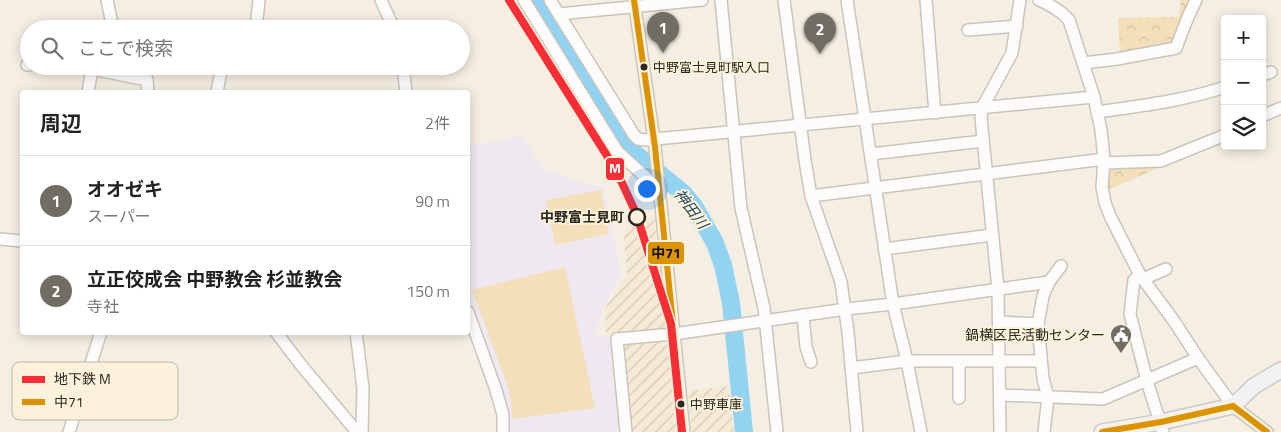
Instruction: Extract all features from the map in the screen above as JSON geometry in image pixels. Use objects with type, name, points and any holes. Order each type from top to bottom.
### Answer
[{"type":"main road","points":[[1102,432],[1162,427],[1233,406],[1254,386],[1281,370]]},
{"type":"street","points":[[107,0],[112,20]]},
{"type":"street","points":[[257,20],[259,0]]},
{"type":"street","points":[[381,0],[390,20]]},
{"type":"street","points":[[524,0],[617,151],[652,183],[658,184]]},
{"type":"street","points":[[550,0],[638,139],[654,140],[1094,97]]},
{"type":"street","points":[[559,14],[635,3],[702,0]]},
{"type":"street","points":[[721,0],[742,208],[764,308],[777,432]]},
{"type":"street","points":[[784,0],[811,196],[841,282],[846,309],[857,432]]},
{"type":"street","points":[[847,0],[892,304],[907,361],[921,432]]},
{"type":"street","points":[[926,0],[935,113]]},
{"type":"street","points":[[1000,432],[1000,322],[981,118],[982,108],[1012,54],[1020,0]]},
{"type":"street","points":[[1039,0],[1058,3],[1062,12],[1069,20],[1097,112],[1104,161],[1102,187],[1105,203],[1142,277],[1233,406],[1267,432]]},
{"type":"street","points":[[1083,63],[1176,48],[1196,0]]},
{"type":"street","points":[[635,3],[654,140],[684,432]]},
{"type":"street","points":[[968,30],[1017,26]]},
{"type":"street","points":[[88,90],[91,75]]},
{"type":"street","points":[[122,75],[147,80]]},
{"type":"street","points":[[146,75],[148,90]]},
{"type":"street","points":[[217,90],[220,75]]},
{"type":"street","points":[[404,75],[406,90]]},
{"type":"street","points":[[1097,112],[1166,101],[1221,89]]},
{"type":"street","points":[[1266,114],[1281,108]]},
{"type":"street","points":[[811,196],[986,173],[1104,161],[1161,161],[1221,137]]},
{"type":"street","points":[[870,154],[983,140]]},
{"type":"street","points":[[884,249],[992,235]]},
{"type":"street","points":[[0,239],[20,241]]},
{"type":"street","points":[[1044,432],[1048,397],[1041,360],[1038,324],[1040,303],[1050,282],[1061,266]]},
{"type":"street","points":[[1162,427],[1147,380],[1130,314],[1134,280],[1166,268]]},
{"type":"street","points":[[626,432],[617,339],[674,334],[1050,282]]},
{"type":"street","points":[[803,315],[806,347],[811,362]]},
{"type":"street","points":[[470,318],[496,390],[503,415],[503,432]]},
{"type":"street","points":[[1000,322],[1038,324]]},
{"type":"street","points":[[91,362],[99,335]]},
{"type":"street","points":[[278,335],[301,365],[358,430]]},
{"type":"street","points":[[356,335],[363,388],[358,430]]},
{"type":"street","points":[[1000,395],[1022,394],[1104,399],[1198,358]]},
{"type":"street","points":[[851,368],[907,361],[1041,360]]},
{"type":"street","points":[[959,361],[959,398]]},
{"type":"street","points":[[70,432],[74,420]]},
{"type":"shaded area","points":[[523,136],[541,167],[570,179],[603,188],[621,274],[603,307],[595,337],[613,336],[623,432],[508,432],[507,407],[470,302],[470,146]]},
{"type":"shaded area","points":[[654,215],[666,330],[606,337],[605,308],[627,275],[623,228]]},
{"type":"shaded area","points":[[667,339],[676,432],[630,432],[621,344]]},
{"type":"shaded area","points":[[729,386],[734,432],[692,432],[688,391]]},
{"type":"green space","points":[[1181,0],[1192,0],[1175,43],[1120,53],[1118,18],[1179,17]]},
{"type":"green space","points":[[1108,168],[1158,168],[1108,190]]},
{"type":"green space","points":[[601,190],[609,234],[555,245],[546,200]]},
{"type":"green space","points":[[565,267],[595,408],[513,419],[509,390],[472,290]]},
{"type":"waterway","name":"神田川","points":[[536,0],[628,148],[683,193],[694,206],[715,243],[723,265],[731,303],[744,432]]},
{"type":"metro line","name":"M","points":[[509,0],[616,170],[636,213],[671,324],[682,432]]},
{"type":"transit line","name":"中71","points":[[634,0],[655,147],[684,432]]},
{"type":"transit line","name":"中71","points":[[1233,406],[1267,432]]},
{"type":"transit line","name":"中71","points":[[1102,432],[1161,422],[1233,406]]},
{"type":"place","name":"オオゼキ","points":[[663,53]]},
{"type":"place","name":"立正佼成会 中野教会 杉並教会","points":[[820,54]]},
{"type":"place","name":"中野富士見町駅入口","points":[[644,67]]},
{"type":"place","name":"中野富士見町","points":[[637,217]]},
{"type":"place","name":"鍋横区民活動センター","points":[[1121,354]]},
{"type":"place","name":"中野車庫","points":[[681,404]]}]
